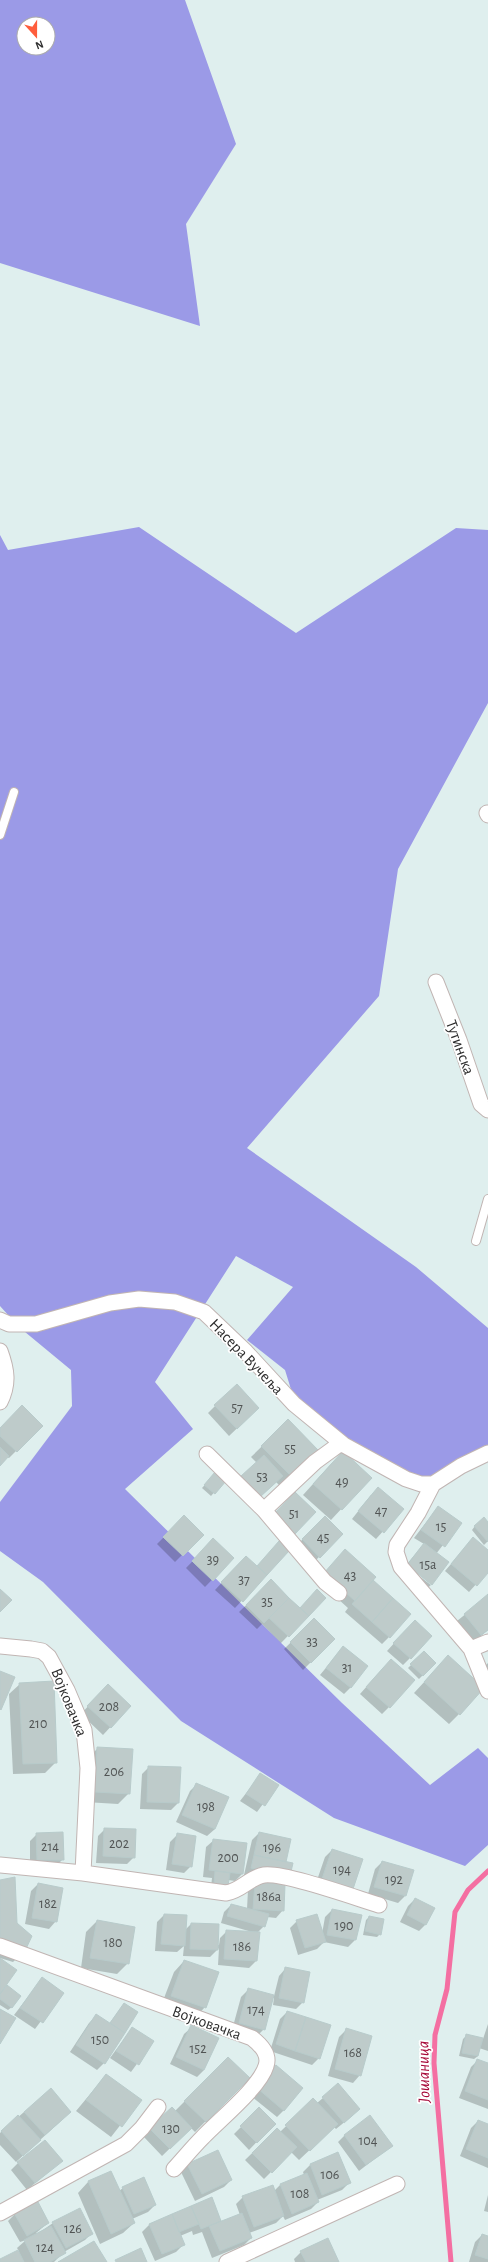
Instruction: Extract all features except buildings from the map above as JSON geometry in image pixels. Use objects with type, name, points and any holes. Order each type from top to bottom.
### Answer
[{"type":"street","name":"Тутинска","points":[[436,982],[459,1040],[481,1104],[488,1110]]},
{"type":"street","name":"Насера Вучеља","points":[[0,1320],[9,1324],[36,1324],[110,1303],[139,1299],[157,1300],[191,1307],[204,1312],[246,1352],[294,1404],[341,1442],[406,1479],[421,1484],[433,1484]]},
{"type":"street","points":[[0,1351],[5,1365],[7,1386],[0,1402]]},
{"type":"street","points":[[264,1510],[315,1462],[341,1442]]},
{"type":"street","points":[[488,1453],[461,1466],[433,1484],[418,1513],[397,1545],[397,1559],[401,1567],[471,1648],[488,1691]]},
{"type":"street","points":[[207,1454],[264,1510],[325,1582],[338,1593]]},
{"type":"street","points":[[471,1648],[488,1642]]},
{"type":"street","name":"Војковачка","points":[[0,1646],[42,1651],[50,1656],[84,1730],[88,1768],[83,1873]]},
{"type":"street","points":[[0,1865],[83,1873],[226,1893],[234,1892],[258,1876],[266,1874],[291,1879],[379,1905]]},
{"type":"street","name":"Војковачка","points":[[0,1946],[252,2038],[263,2048],[267,2061],[266,2067],[254,2087],[201,2139],[174,2169]]},
{"type":"street","points":[[0,2213],[126,2144],[142,2128],[158,2106]]},
{"type":"street","points":[[227,2262],[397,2184]]},
{"type":"lane","points":[[0,835],[14,792]]},
{"type":"lane","points":[[476,1241],[488,1199]]},
{"type":"shaded area","points":[[0,0],[185,0],[236,144],[186,224],[200,326],[0,263]]},
{"type":"shaded area","points":[[139,527],[296,633],[456,528],[488,530],[488,703],[398,869],[379,996],[247,1148],[416,1267],[488,1328],[488,1449],[433,1478],[421,1479],[344,1440],[294,1399],[285,1370],[247,1340],[293,1287],[236,1256],[155,1382],[193,1429],[125,1489],[342,1703],[430,1785],[478,1748],[488,1758],[488,1845],[465,1866],[334,1818],[181,1721],[43,1582],[0,1551],[0,1502],[72,1406],[71,1370],[19,1327],[0,1306],[0,535],[8,550]]},
{"type":"waterway","name":"Јошаница","points":[[451,2262],[434,2063],[435,2035],[447,1989],[455,1912],[468,1890],[488,1871]]}]
